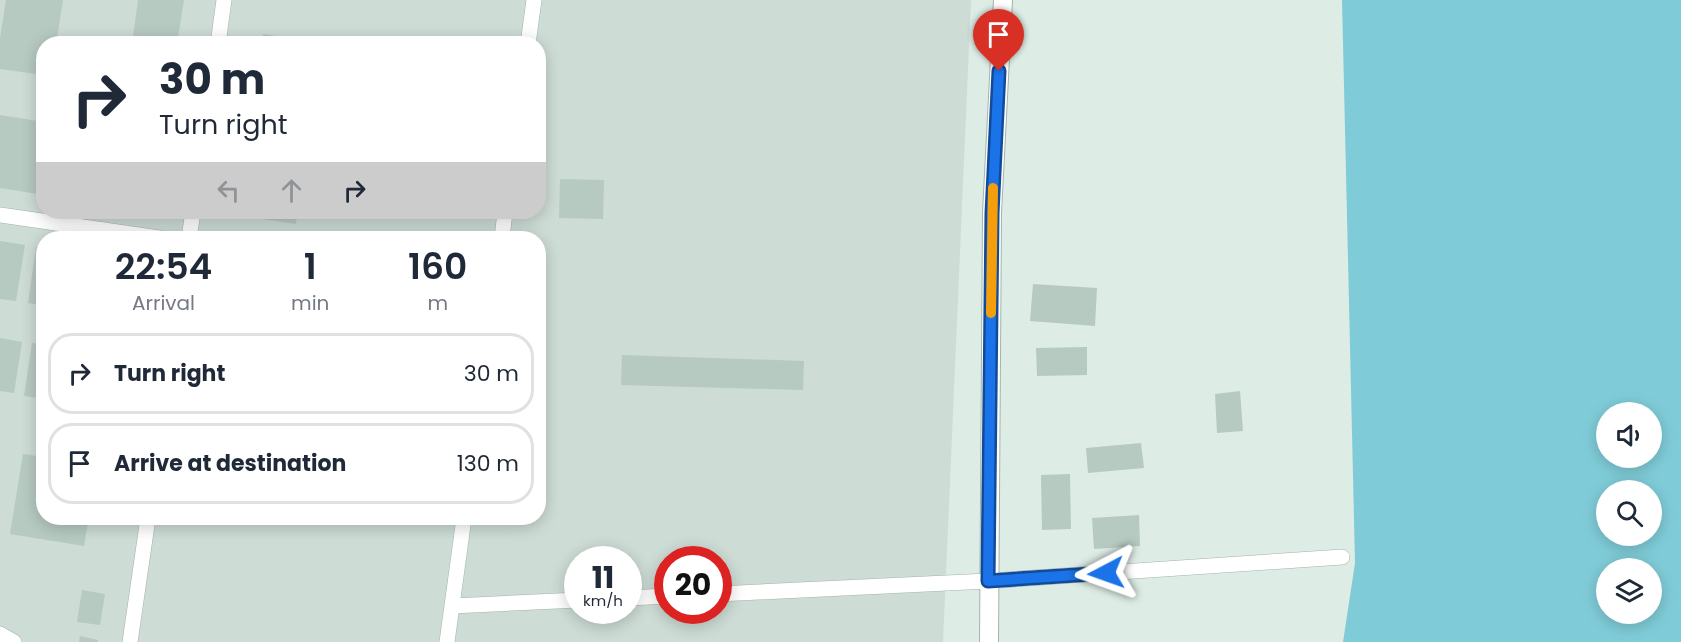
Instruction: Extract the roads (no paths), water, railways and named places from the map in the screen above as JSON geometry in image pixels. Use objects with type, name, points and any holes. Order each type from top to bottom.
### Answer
[{"type":"street","points":[[989,642],[992,213],[1003,0]]},
{"type":"lane","points":[[219,36],[224,0]]},
{"type":"lane","points":[[529,36],[534,0]]},
{"type":"lane","points":[[0,215],[111,231]]},
{"type":"lane","points":[[130,642],[147,525]]},
{"type":"lane","points":[[447,642],[463,525]]},
{"type":"lane","points":[[732,593],[988,581],[1342,557]]},
{"type":"lane","points":[[452,606],[564,601]]},
{"type":"lane","points":[[0,634],[15,642]]},
{"type":"water","points":[[1342,0],[1681,0],[1681,642],[1343,642],[1355,563]]}]
